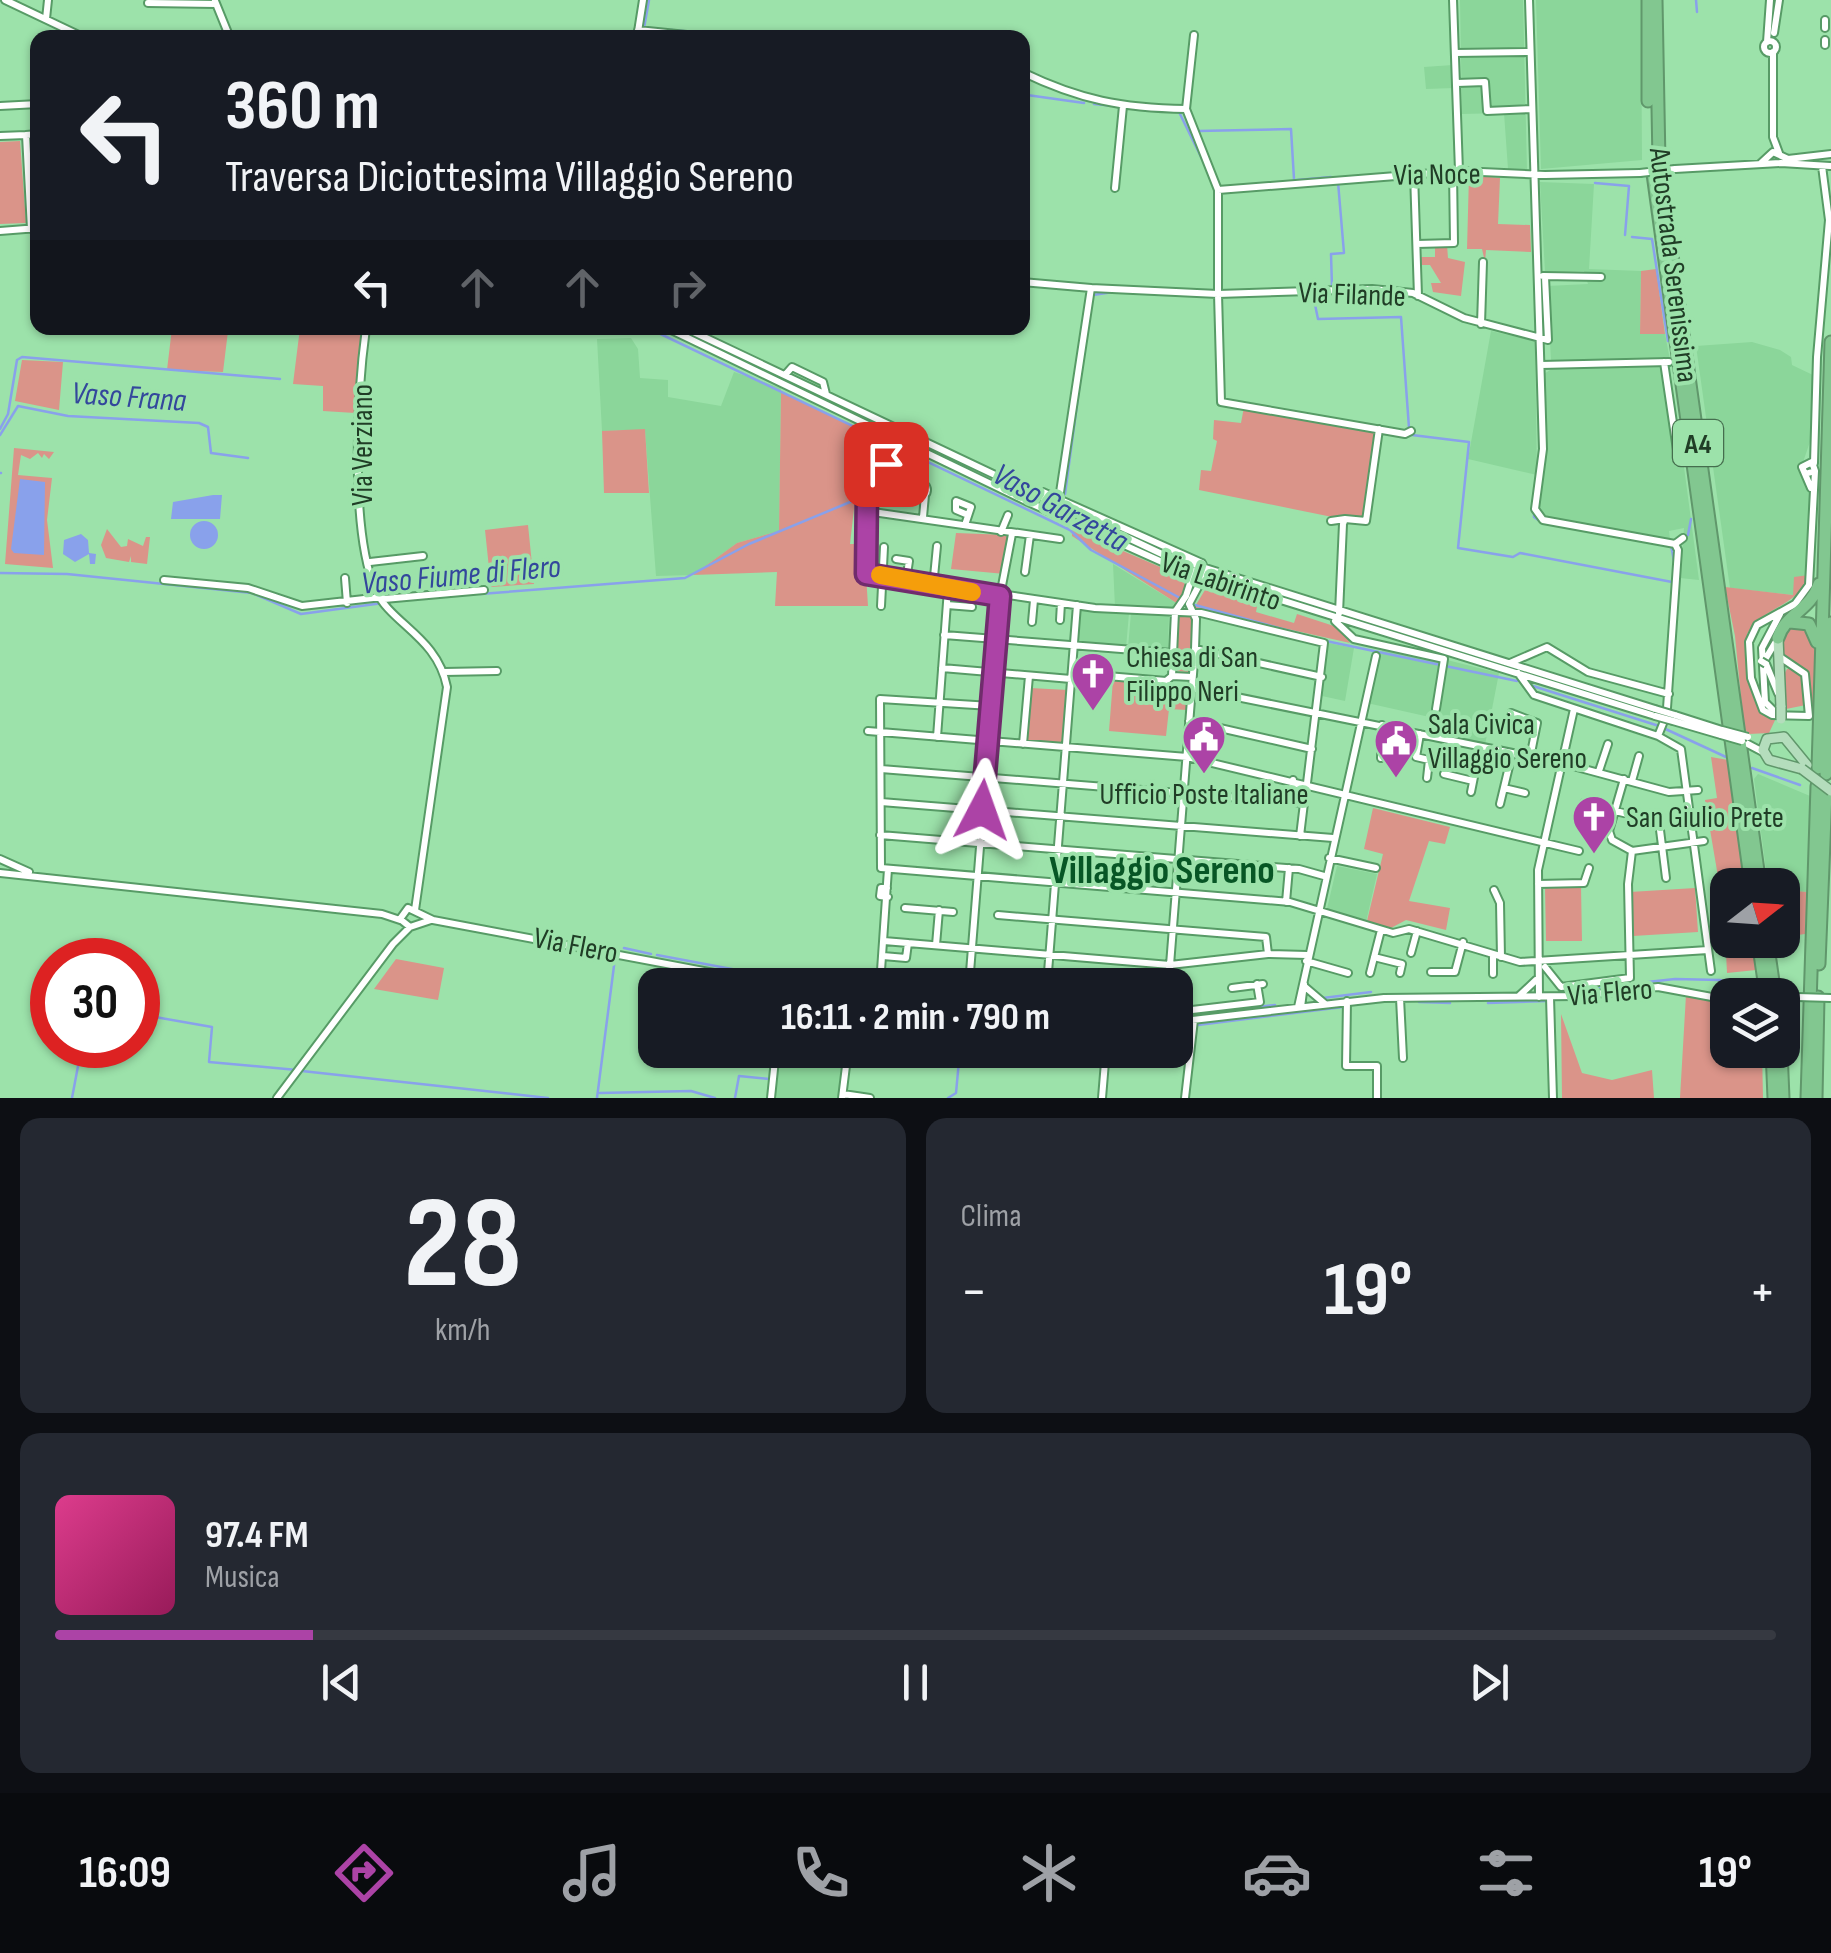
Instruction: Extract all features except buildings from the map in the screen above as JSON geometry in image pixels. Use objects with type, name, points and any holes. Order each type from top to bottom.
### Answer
[{"type":"highway","name":"Autostrada Serenissima","points":[[1648,0],[1652,163],[1749,868]]},
{"type":"highway","name":"Autostrada Serenissima","points":[[1656,0],[1659,162],[1758,868]]},
{"type":"highway","points":[[1816,1093],[1825,835],[1820,675],[1831,342]]},
{"type":"highway","points":[[1778,638],[1784,617],[1812,600],[1824,556]]},
{"type":"highway","points":[[1784,617],[1812,628],[1820,675]]},
{"type":"highway","points":[[1807,1098],[1831,623]]},
{"type":"highway","points":[[1825,835],[1831,884]]},
{"type":"highway","points":[[1819,979],[1831,922]]},
{"type":"highway","points":[[1773,1068],[1774,1098]]},
{"type":"highway","points":[[1782,1068],[1783,1098]]},
{"type":"main road","points":[[1764,752],[1780,709],[1778,638]]},
{"type":"main road","points":[[1778,638],[1780,709],[1789,757],[1778,763]]},
{"type":"main road","name":"Via Labirinto","points":[[1771,737],[1788,741],[1802,764],[1825,782]]},
{"type":"main road","name":"Via Labirinto","points":[[1764,752],[1778,763],[1802,764]]},
{"type":"street","points":[[5,0],[68,30]]},
{"type":"street","points":[[46,19],[48,0]]},
{"type":"street","points":[[638,30],[643,0]]},
{"type":"street","points":[[1417,244],[1454,243],[1454,0]]},
{"type":"street","points":[[1529,0],[1542,276],[1543,449],[1535,505],[1538,516],[1675,544],[1684,538]]},
{"type":"street","points":[[1775,0],[1771,30],[1775,158]]},
{"type":"street","points":[[148,4],[216,2],[227,30]]},
{"type":"street","points":[[1194,35],[1186,109],[1218,190],[1221,402],[1378,429],[1411,431]]},
{"type":"street","points":[[1455,53],[1530,52]]},
{"type":"street","points":[[1030,75],[1089,100],[1186,109]]},
{"type":"street","points":[[1457,84],[1486,82],[1487,110],[1532,109]]},
{"type":"street","points":[[0,106],[30,104]]},
{"type":"street","points":[[1114,188],[1124,106]]},
{"type":"street","points":[[26,135],[30,182]]},
{"type":"street","points":[[0,136],[30,135]]},
{"type":"street","points":[[1775,158],[1828,154],[1829,220],[1812,446],[1811,579],[1802,597],[1763,644],[1765,704],[1775,712],[1808,707]]},
{"type":"street","points":[[1775,158],[1826,165]]},
{"type":"street","name":"Via Noce","points":[[1218,190],[1454,169],[1535,175],[1640,172],[1760,164],[1775,158]]},
{"type":"street","points":[[1414,173],[1418,296]]},
{"type":"street","points":[[0,231],[30,229]]},
{"type":"street","points":[[1481,324],[1484,262]]},
{"type":"street","points":[[1542,276],[1602,277]]},
{"type":"street","points":[[1030,283],[1218,294]]},
{"type":"street","points":[[1060,498],[1091,288]]},
{"type":"street","name":"Via Filande","points":[[1218,294],[1372,289],[1418,296],[1481,324],[1540,340]]},
{"type":"street","name":"Via Verziano","points":[[366,335],[357,494],[370,562],[385,600],[444,672]]},
{"type":"street","name":"Via Labirinto","points":[[692,335],[1171,566],[1197,568]]},
{"type":"street","name":"Via Labirinto","points":[[743,360],[784,375],[792,367],[823,382],[826,395],[1033,496],[1197,568]]},
{"type":"street","points":[[1541,365],[1667,362],[1677,450]]},
{"type":"street","points":[[1331,521],[1366,521],[1378,429]]},
{"type":"street","points":[[1811,489],[1804,462],[1812,446]]},
{"type":"street","points":[[1804,462],[1814,467]]},
{"type":"street","points":[[892,466],[886,464],[868,482],[866,510],[1060,539]]},
{"type":"street","points":[[1805,474],[1814,467]]},
{"type":"street","name":"Via Labirinto","points":[[1033,496],[1043,492],[1060,498],[1217,582],[1330,617],[1446,660],[1518,672],[1655,712]]},
{"type":"street","points":[[924,518],[925,495]]},
{"type":"street","name":"Via Labirinto","points":[[866,510],[866,574],[933,587],[1077,605],[1193,612],[1326,647],[1322,677]]},
{"type":"street","points":[[1000,532],[1008,515]]},
{"type":"street","points":[[965,526],[968,516]]},
{"type":"street","points":[[1339,613],[1345,519]]},
{"type":"street","points":[[970,968],[1000,596],[1012,534]]},
{"type":"street","points":[[1026,572],[1030,536]]},
{"type":"street","points":[[1668,708],[1678,550],[1675,544]]},
{"type":"street","points":[[933,587],[937,546]]},
{"type":"street","points":[[881,606],[884,547]]},
{"type":"street","points":[[370,562],[423,556]]},
{"type":"street","points":[[896,559],[908,562],[906,582]]},
{"type":"street","points":[[1171,566],[1193,590]]},
{"type":"street","points":[[1172,676],[1175,612],[1205,575],[1197,568]]},
{"type":"street","points":[[1170,968],[1192,688],[1193,612],[1189,604],[1197,568]]},
{"type":"street","name":"Via Labirinto","points":[[1205,575],[1551,677],[1655,712],[1680,749],[1686,791]]},
{"type":"street","points":[[345,578],[348,603]]},
{"type":"street","points":[[164,580],[248,588],[302,606],[484,590]]},
{"type":"street","points":[[1193,590],[1217,582]]},
{"type":"street","points":[[936,737],[948,589]]},
{"type":"street","points":[[1032,622],[1034,600]]},
{"type":"street","points":[[1060,620],[1062,603]]},
{"type":"street","points":[[947,605],[972,608]]},
{"type":"street","points":[[1048,968],[1077,605]]},
{"type":"street","points":[[1330,617],[1354,639],[1446,660],[1436,710]]},
{"type":"street","points":[[1780,709],[1752,631],[1784,617]]},
{"type":"street","points":[[944,635],[1172,654]]},
{"type":"street","points":[[1778,638],[1760,658],[1751,676],[1763,710],[1772,715],[1809,716],[1805,674],[1779,655]]},
{"type":"street","points":[[1505,663],[1524,660],[1551,648],[1588,672],[1669,694]]},
{"type":"street","points":[[1194,649],[1322,677],[1308,784]]},
{"type":"street","points":[[1536,652],[1536,666],[1551,677]]},
{"type":"street","points":[[1300,1007],[1320,875],[1329,858],[1376,656]]},
{"type":"street","points":[[1780,676],[1792,666]]},
{"type":"street","points":[[942,668],[1166,681],[1172,676],[1192,677]]},
{"type":"street","points":[[393,944],[415,889],[447,703],[444,672],[497,671]]},
{"type":"street","points":[[1518,672],[1528,690],[1536,678]]},
{"type":"street","points":[[1023,744],[1029,676]]},
{"type":"street","points":[[1192,688],[1562,763],[1669,792],[1698,790]]},
{"type":"street","name":"Via Labirinto","points":[[1528,690],[1574,710],[1722,732],[1745,739],[1764,752]]},
{"type":"street","points":[[882,968],[888,893],[880,836],[880,699],[991,706]]},
{"type":"street","points":[[1538,997],[1538,884],[1574,710]]},
{"type":"street","points":[[1511,713],[1537,723],[1530,758]]},
{"type":"street","points":[[1190,721],[1312,749]]},
{"type":"street","points":[[1381,758],[1382,725]]},
{"type":"street","points":[[868,731],[1187,757],[1579,851]]},
{"type":"street","points":[[1420,734],[1416,757],[1429,760],[1426,778]]},
{"type":"street","name":"Via Labirinto","points":[[1745,739],[1771,737]]},
{"type":"street","points":[[1598,772],[1608,744]]},
{"type":"street","points":[[1471,792],[1480,746]]},
{"type":"street","points":[[1500,804],[1512,754]]},
{"type":"street","points":[[1639,756],[1615,810],[1610,836],[1632,851],[1704,841]]},
{"type":"street","points":[[880,768],[1304,803],[1300,836]]},
{"type":"street","points":[[1444,774],[1472,781]]},
{"type":"street","points":[[1290,802],[1293,780]]},
{"type":"street","points":[[1504,788],[1524,793]]},
{"type":"street","points":[[1686,791],[1712,971]]},
{"type":"street","points":[[880,802],[1333,838]]},
{"type":"street","points":[[1584,803],[1659,822],[1666,878]]},
{"type":"street","points":[[1501,844],[1504,831]]},
{"type":"street","points":[[880,836],[1289,868],[1320,875]]},
{"type":"street","points":[[1630,954],[1632,851]]},
{"type":"street","points":[[1329,858],[1376,868]]},
{"type":"street","points":[[40,875],[2,860],[0,873],[407,914],[433,920]]},
{"type":"street","points":[[1286,902],[1289,868]]},
{"type":"street","points":[[1538,884],[1584,883],[1589,868]]},
{"type":"street","points":[[885,869],[1286,902],[1381,930],[1417,931],[1463,942],[1473,950],[1520,962],[1708,950]]},
{"type":"street","points":[[1492,974],[1500,904],[1494,890]]},
{"type":"street","points":[[905,908],[954,912]]},
{"type":"street","points":[[936,946],[939,910]]},
{"type":"street","points":[[407,914],[414,925]]},
{"type":"street","points":[[407,914],[414,925]]},
{"type":"street","points":[[998,915],[1266,937],[1268,954]]},
{"type":"street","points":[[277,1098],[393,944],[414,925],[433,920]]},
{"type":"street","name":"Via Flero","points":[[433,920],[688,968]]},
{"type":"street","points":[[1370,973],[1381,930]]},
{"type":"street","points":[[1411,953],[1417,931]]},
{"type":"street","points":[[884,941],[1170,965],[1268,954],[1306,958],[1348,973]]},
{"type":"street","points":[[1431,972],[1456,972],[1463,942]]},
{"type":"street","points":[[883,956],[906,958],[908,944]]},
{"type":"street","name":"Via Flero","points":[[1540,974],[1561,987],[1627,981],[1630,954]]},
{"type":"street","points":[[1374,957],[1402,964],[1400,973]]},
{"type":"street","points":[[1540,974],[1554,997]]},
{"type":"street","points":[[1516,998],[1540,974]]},
{"type":"street","points":[[1282,1009],[1297,997],[1303,982]]},
{"type":"street","points":[[1303,982],[1326,1004]]},
{"type":"street","points":[[1193,1010],[1260,1002],[1260,984],[1232,988]]},
{"type":"street","points":[[1248,986],[1250,1003]]},
{"type":"street","name":"Via Flero","points":[[1194,1020],[1400,998],[1554,997],[1658,987],[1710,997]]},
{"type":"street","points":[[1297,997],[1300,1007]]},
{"type":"street","name":"Via Flero","points":[[1553,1098],[1554,997]]},
{"type":"street","points":[[1800,997],[1831,998]]},
{"type":"street","points":[[1400,998],[1403,1058]]},
{"type":"street","points":[[1348,1001],[1346,1066],[1377,1066],[1377,1098]]},
{"type":"street","points":[[1185,1098],[1194,1020]]},
{"type":"street","points":[[772,1098],[774,1068]]},
{"type":"street","points":[[846,1068],[842,1096],[870,1098]]},
{"type":"street","points":[[1102,1098],[1104,1068]]},
{"type":"shaded area","points":[[1460,0],[1523,0],[1527,170],[1508,169],[1504,113],[1462,114]]},
{"type":"shaded area","points":[[1536,0],[1641,0],[1642,160],[1541,169]]},
{"type":"shaded area","points":[[1453,65],[1454,88],[1426,89],[1424,67]]},
{"type":"shaded area","points":[[20,141],[26,223],[0,224],[0,142]]},
{"type":"shaded area","points":[[1469,175],[1500,178],[1498,224],[1530,225],[1531,252],[1486,250],[1485,262],[1482,249],[1467,249]]},
{"type":"shaded area","points":[[1540,182],[1594,184],[1589,269],[1641,271],[1640,334],[1665,334],[1670,360],[1551,360],[1547,286],[1588,284],[1584,271],[1545,272]]},
{"type":"shaded area","points":[[1435,245],[1447,245],[1448,258],[1465,262],[1461,296],[1433,292],[1431,283],[1441,283],[1430,265],[1419,265],[1419,257],[1435,257]]},
{"type":"shaded area","points":[[1656,269],[1665,334],[1640,334],[1641,271]]},
{"type":"shaded area","points":[[1491,331],[1535,341],[1537,475],[1468,459]]},
{"type":"shaded area","points":[[171,335],[228,335],[223,372],[167,370]]},
{"type":"shaded area","points":[[299,335],[361,335],[355,413],[323,411],[323,386],[293,384]]},
{"type":"shaded area","points":[[631,338],[638,349],[640,378],[668,380],[668,397],[721,406],[734,372],[781,388],[779,531],[737,543],[693,575],[656,576],[645,430],[602,431],[597,339]]},
{"type":"shaded area","points":[[1752,342],[1780,350],[1791,357],[1792,365],[1815,376],[1813,433],[1801,468],[1810,489],[1810,574],[1794,595],[1730,588],[1696,346]]},
{"type":"shaded area","points":[[22,360],[63,362],[59,410],[15,401]]},
{"type":"shaded area","points":[[1663,367],[1676,453],[1682,452],[1699,580],[1680,578],[1684,528],[1669,531],[1670,539],[1544,516],[1538,506],[1546,453],[1544,374],[1553,368]]},
{"type":"shaded area","points":[[781,392],[884,441],[855,500],[850,544],[864,544],[868,606],[775,606],[777,572],[693,575],[737,543],[779,531]]},
{"type":"shaded area","points":[[1244,407],[1375,433],[1362,523],[1199,490],[1201,470],[1211,471],[1217,441],[1213,439],[1214,420],[1241,423]]},
{"type":"shaded area","points":[[645,429],[649,493],[604,493],[602,431]]},
{"type":"shaded area","points":[[14,448],[54,452],[49,459],[38,453],[30,459],[21,455],[18,475],[52,478],[47,520],[53,568],[5,564]]},
{"type":"shaded area","points":[[528,525],[534,584],[491,587],[485,530]]},
{"type":"shaded area","points":[[107,529],[121,547],[127,546],[128,539],[143,546],[146,537],[150,537],[147,564],[131,562],[131,556],[129,562],[106,558],[101,545]]},
{"type":"shaded area","points":[[1072,529],[1181,576],[1186,587],[1178,604],[1072,536]]},
{"type":"shaded area","points":[[956,533],[1008,535],[1005,574],[951,569]]},
{"type":"shaded area","points":[[1113,564],[1178,604],[1170,610],[1115,607]]},
{"type":"shaded area","points":[[1809,575],[1797,594],[1761,618],[1747,634],[1762,712],[1776,718],[1769,733],[1749,734],[1744,728],[1735,636],[1725,587],[1793,595],[1794,577]]},
{"type":"shaded area","points":[[1219,589],[1258,601],[1256,612],[1294,623],[1297,614],[1340,628],[1350,643],[1194,608],[1205,590]]},
{"type":"shaded area","points":[[1078,606],[1129,613],[1126,648],[1075,644]]},
{"type":"shaded area","points":[[1131,613],[1169,614],[1168,649],[1128,648]]},
{"type":"shaded area","points":[[1177,615],[1193,616],[1190,672],[1175,671]]},
{"type":"shaded area","points":[[1789,627],[1809,629],[1815,642],[1813,708],[1807,671],[1784,659],[1781,647]]},
{"type":"shaded area","points":[[1328,643],[1354,648],[1345,701],[1322,696]]},
{"type":"shaded area","points":[[1382,650],[1442,661],[1432,710],[1438,710],[1447,660],[1499,673],[1485,745],[1433,733],[1434,718],[1367,703]]},
{"type":"shaded area","points":[[1795,668],[1804,677],[1806,705],[1786,709],[1782,678],[1787,669]]},
{"type":"shaded area","points":[[1113,680],[1188,687],[1187,710],[1169,709],[1166,736],[1109,731]]},
{"type":"shaded area","points":[[1030,688],[1068,690],[1064,744],[1026,741]]},
{"type":"shaded area","points":[[1711,757],[1728,760],[1743,868],[1717,868],[1705,800],[1717,798]]},
{"type":"shaded area","points":[[1758,774],[1810,796],[1807,892],[1800,891],[1800,868],[1766,868],[1754,779]]},
{"type":"shaded area","points":[[1373,808],[1450,827],[1445,844],[1429,841],[1409,901],[1450,908],[1446,930],[1406,920],[1391,928],[1367,921],[1383,854],[1364,849]]},
{"type":"shaded area","points":[[1337,866],[1377,874],[1366,922],[1326,913]]},
{"type":"shaded area","points":[[1545,886],[1581,886],[1582,941],[1546,941]]},
{"type":"shaded area","points":[[1695,888],[1698,932],[1633,936],[1630,892]]},
{"type":"shaded area","points":[[1800,891],[1807,892],[1805,934],[1800,935]]},
{"type":"shaded area","points":[[1726,958],[1754,958],[1756,970],[1727,973]]},
{"type":"shaded area","points":[[396,959],[444,968],[438,1000],[374,989]]},
{"type":"shaded area","points":[[1686,995],[1710,1000],[1710,1068],[1762,1068],[1763,1098],[1680,1098]]},
{"type":"shaded area","points":[[1561,1014],[1582,1073],[1612,1080],[1652,1070],[1654,1098],[1562,1098]]},
{"type":"shaded area","points":[[775,1068],[842,1068],[839,1098],[772,1098]]},
{"type":"water","points":[[20,479],[45,482],[44,555],[14,553],[11,549]]},
{"type":"water","points":[[222,495],[220,519],[171,519],[173,502]]},
{"type":"water","points":[[204,521],[214,525],[218,535],[214,545],[204,549],[194,545],[190,535],[194,525]]},
{"type":"water","points":[[81,534],[88,540],[89,553],[96,554],[95,564],[90,564],[89,554],[75,562],[63,554],[64,540]]},
{"type":"waterway","points":[[644,28],[649,0]]},
{"type":"waterway","points":[[1696,0],[1697,12]]},
{"type":"waterway","points":[[1030,95],[1084,103]]},
{"type":"waterway","points":[[1094,104],[1116,106]]},
{"type":"waterway","points":[[1127,108],[1179,112],[1205,165]]},
{"type":"waterway","points":[[1198,131],[1291,129],[1294,179]]},
{"type":"waterway","points":[[1297,180],[1331,177]]},
{"type":"waterway","points":[[1332,287],[1331,254],[1344,253],[1338,182]]},
{"type":"waterway","points":[[1595,183],[1629,186],[1625,235]]},
{"type":"waterway","points":[[1632,237],[1652,239],[1668,341]]},
{"type":"waterway","name":"Vaso Fiume di Flero","points":[[1093,295],[1113,292]]},
{"type":"waterway","name":"Vaso Fiume di Flero","points":[[1248,296],[1304,294]]},
{"type":"waterway","name":"Vaso Fiume di Flero","points":[[1313,295],[1318,319],[1401,317],[1409,428]]},
{"type":"waterway","name":"Vaso Garzetta","points":[[663,335],[1070,530],[1091,550],[1180,598]]},
{"type":"waterway","name":"Vaso Frana","points":[[0,429],[8,414],[17,360],[22,357],[280,379]]},
{"type":"waterway","name":"Vaso Fiume di Flero","points":[[1065,494],[1082,367]]},
{"type":"waterway","name":"Vaso Frana","points":[[0,435],[18,406],[68,416],[199,423],[208,427],[211,453],[248,458]]},
{"type":"waterway","name":"Vaso Fiume di Flero","points":[[1412,435],[1469,442],[1458,548],[1513,557],[1520,553],[1672,582]]},
{"type":"waterway","name":"Vaso Fiume di Flero","points":[[480,594],[685,578],[749,544],[855,500],[879,445]]},
{"type":"waterway","points":[[1536,478],[1534,517],[1541,522]]},
{"type":"waterway","points":[[1688,535],[1691,519]]},
{"type":"waterway","points":[[1671,545],[1674,561]]},
{"type":"waterway","name":"Vaso Fiume di Flero","points":[[0,573],[67,574],[252,593],[301,614],[383,603]]},
{"type":"waterway","name":"Vaso Garzetta","points":[[1195,605],[1326,641],[1517,681]]},
{"type":"waterway","name":"Vaso Garzetta","points":[[1533,686],[1659,726],[1726,757]]},
{"type":"waterway","name":"Vaso Garzetta","points":[[1752,768],[1800,785]]},
{"type":"waterway","points":[[624,948],[651,954]]},
{"type":"waterway","points":[[657,955],[726,968]]},
{"type":"waterway","points":[[597,1098],[615,958]]},
{"type":"waterway","points":[[1563,991],[1675,979],[1710,980]]},
{"type":"waterway","points":[[1323,998],[1371,992]]},
{"type":"waterway","points":[[1488,1003],[1546,1001]]},
{"type":"waterway","points":[[1419,1002],[1450,1003]]},
{"type":"waterway","points":[[1193,1015],[1275,1005]]},
{"type":"waterway","points":[[1198,1025],[1343,1007]]},
{"type":"waterway","points":[[160,1018],[212,1027],[209,1062],[297,1070]]},
{"type":"waterway","points":[[72,1098],[78,1068]]},
{"type":"waterway","points":[[948,1098],[956,1093],[958,1068]]},
{"type":"waterway","points":[[302,1071],[548,1098]]},
{"type":"waterway","points":[[735,1098],[739,1076],[769,1079]]},
{"type":"waterway","points":[[600,1093],[691,1091],[715,1098]]},
{"type":"slow traffic","points":[[880,575],[972,592]]},
{"type":"place","name":"Chiesa di San Filippo Neri","points":[[1093,712]]},
{"type":"place","name":"Ufficio Poste Italiane","points":[[1204,775]]},
{"type":"place","name":"Sala Civica Villaggio Sereno","points":[[1396,779]]},
{"type":"place","name":"San Giulio Prete","points":[[1594,855]]},
{"type":"district","name":"Villaggio Sereno","points":[[1162,869]]},
{"type":"route","points":[[886,464],[868,482],[866,574],[1000,596],[982,810]]}]
